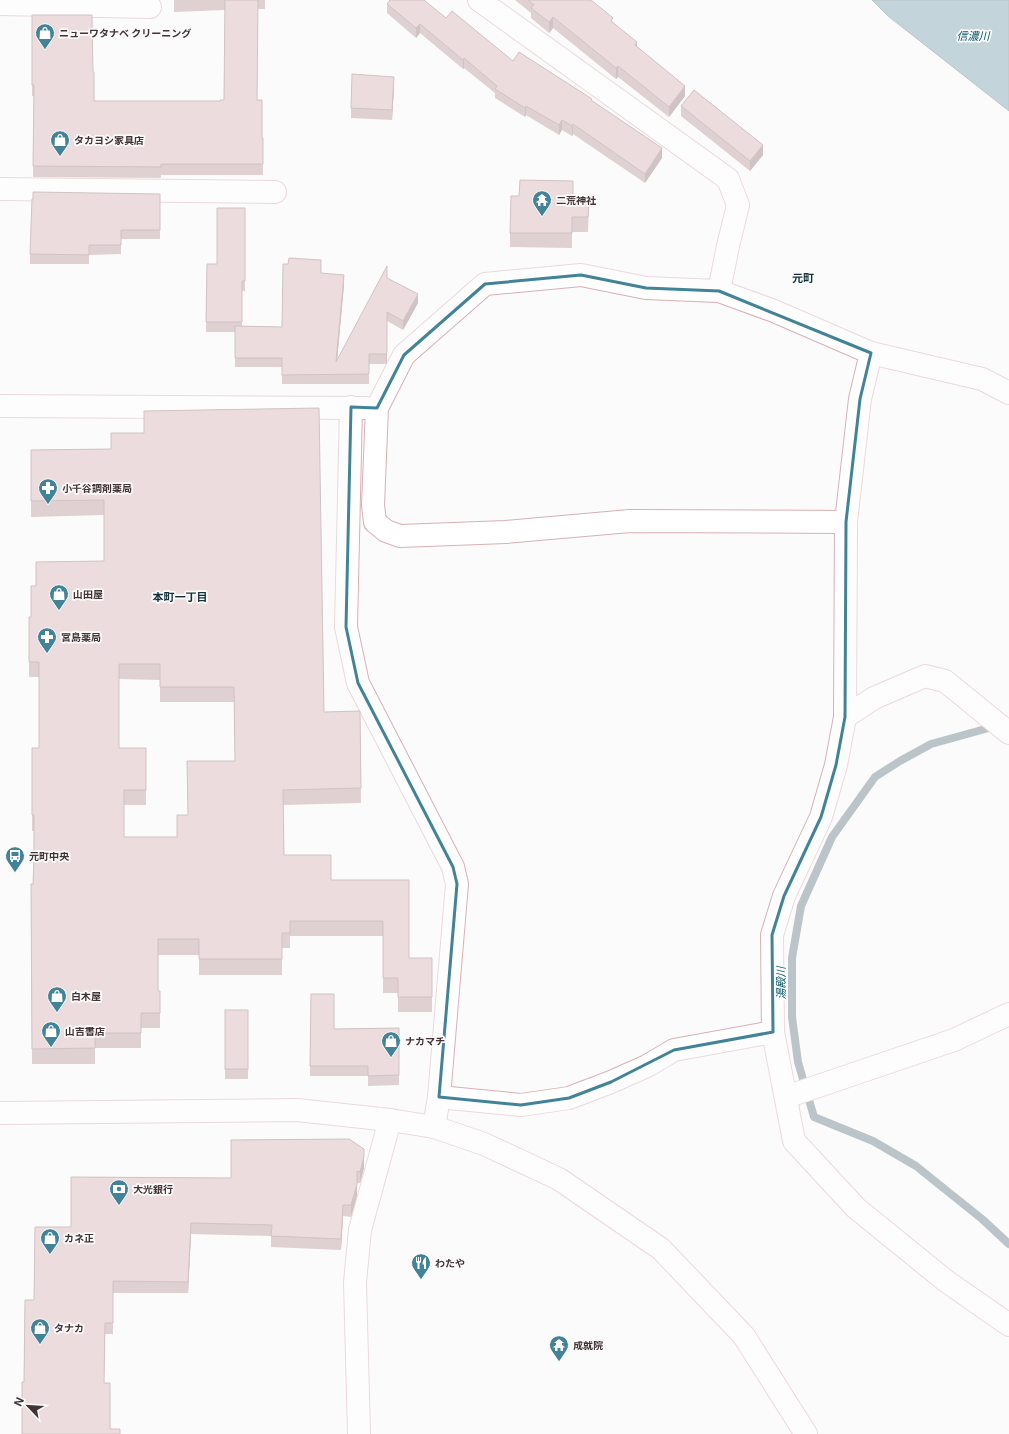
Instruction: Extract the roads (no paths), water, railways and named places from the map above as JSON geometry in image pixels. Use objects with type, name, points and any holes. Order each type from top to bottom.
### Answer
[{"type":"street","points":[[479,0],[728,179],[738,205],[719,291]]},
{"type":"street","points":[[0,4],[150,7]]},
{"type":"street","points":[[0,189],[275,192]]},
{"type":"street","points":[[846,522],[630,521],[506,532],[400,536],[386,531],[375,522],[373,505],[377,408],[404,355],[485,284],[581,275],[646,288],[719,291],[871,352],[982,379],[1009,393]]},
{"type":"street","points":[[871,352],[860,399],[846,522],[845,717],[836,765],[821,817],[784,896],[772,935],[773,1032],[789,1096],[794,1141],[856,1208],[946,1281],[1009,1325]]},
{"type":"street","points":[[0,406],[377,408]]},
{"type":"street","points":[[351,408],[346,628],[356,676],[358,684],[453,867],[457,884],[439,1097],[434,1127]]},
{"type":"street","points":[[845,717],[874,698],[925,676],[946,681],[1009,733]]},
{"type":"street","points":[[789,1096],[954,1040],[1009,1014]]},
{"type":"street","points":[[439,1097],[521,1105],[569,1098],[648,1066],[674,1050],[773,1032]]},
{"type":"street","points":[[0,1113],[297,1110],[390,1120],[434,1127],[484,1144],[559,1179],[661,1249],[744,1336],[806,1434]]},
{"type":"street","points":[[359,1434],[355,1282],[360,1230],[390,1120]]},
{"type":"water","name":"信濃川","points":[[872,0],[1009,0],[1009,111],[888,16]]},
{"type":"waterway","name":"湯殿川","points":[[996,726],[931,744],[875,777],[832,837],[801,906],[792,958],[792,1017],[798,1062],[814,1117],[873,1141],[916,1166],[982,1219],[1009,1244]]},
{"type":"place","name":"ニューワタナベ クリーニング","points":[[45,50]]},
{"type":"place","name":"タカヨシ家具店","points":[[60,157]]},
{"type":"place","name":"二荒神社","points":[[542,217]]},
{"type":"place","name":"小千谷調剤薬局","points":[[48,505]]},
{"type":"place","name":"山田屋","points":[[59,611]]},
{"type":"place","name":"宮島薬局","points":[[47,654]]},
{"type":"place","name":"元町中央","points":[[15,873]]},
{"type":"place","name":"白木屋","points":[[57,1013]]},
{"type":"place","name":"山吉書店","points":[[51,1048]]},
{"type":"place","name":"ナカマチ","points":[[391,1058]]},
{"type":"place","name":"大光銀行","points":[[119,1206]]},
{"type":"place","name":"カネ正","points":[[50,1255]]},
{"type":"place","name":"わたや","points":[[421,1280]]},
{"type":"place","name":"タナカ","points":[[40,1345]]},
{"type":"place","name":"成就院","points":[[559,1362]]},
{"type":"district","name":"元町","points":[[803,278]]},
{"type":"district","name":"本町一丁目","points":[[180,597]]}]
